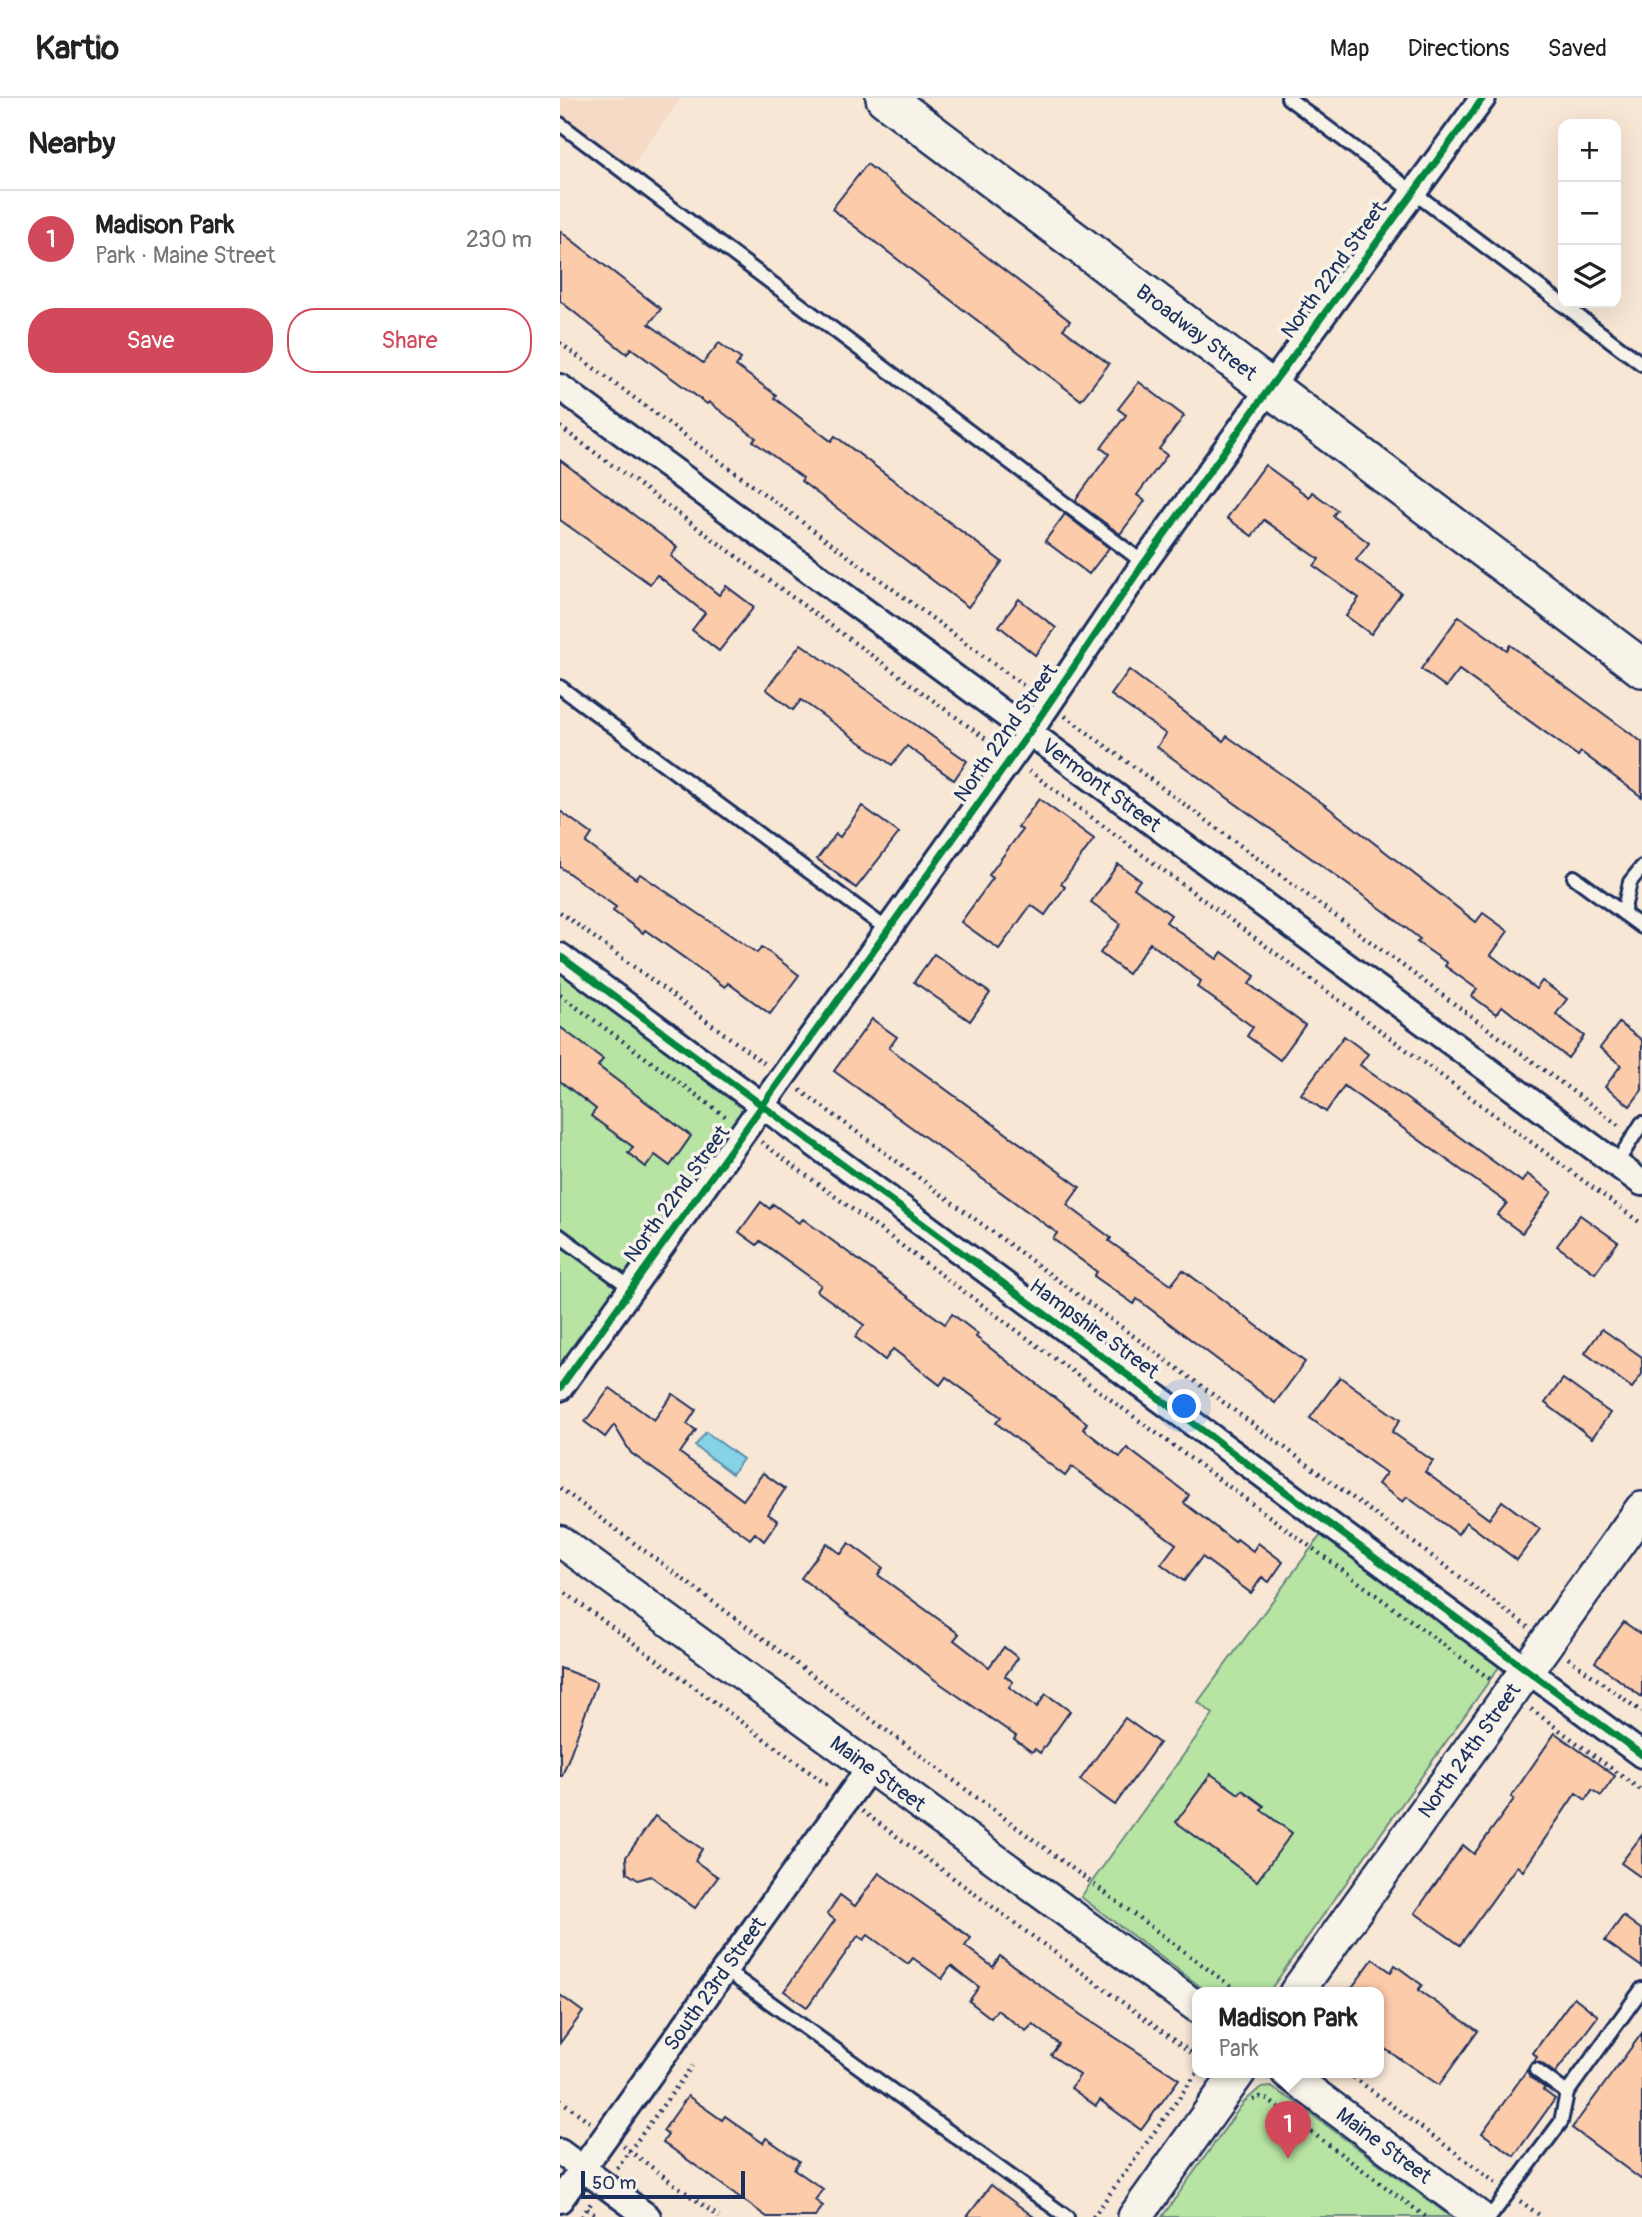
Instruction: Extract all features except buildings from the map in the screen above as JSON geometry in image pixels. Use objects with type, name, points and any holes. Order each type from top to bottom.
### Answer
[{"type":"main road","name":"Broadway Street","points":[[885,98],[1271,386],[1642,668]]},
{"type":"main road","name":"North 24th Street","points":[[1300,1987],[1642,1509]]},
{"type":"main road","points":[[1135,2217],[1234,2078]]},
{"type":"street","name":"North 22nd Street","points":[[560,1388],[1029,733],[1144,563],[1482,98]]},
{"type":"street","name":"Vermont Street","points":[[560,387],[1642,1183]]},
{"type":"street","name":"Hampshire Street","points":[[560,956],[762,1105],[1519,1682],[1642,1755]]},
{"type":"street","name":"Maine Street","points":[[560,1541],[1192,2003]]},
{"type":"street","name":"South 23rd Street","points":[[560,2200],[870,1767]]},
{"type":"street","name":"Maine Street","points":[[1294,2078],[1480,2217]]},
{"type":"street","points":[[560,2152],[648,2217]]},
{"type":"lane","points":[[1288,98],[1642,364]]},
{"type":"lane","points":[[560,124],[1144,563]]},
{"type":"lane","points":[[560,687],[888,930]]},
{"type":"lane","points":[[1623,913],[1630,882],[1642,867]]},
{"type":"lane","points":[[1574,877],[1642,927]]},
{"type":"lane","points":[[1616,1164],[1642,1123]]},
{"type":"lane","points":[[560,1236],[631,1288]]},
{"type":"lane","points":[[725,1970],[1067,2217]]},
{"type":"lane","points":[[1490,2217],[1561,2122],[1567,2093],[1642,1989]]},
{"type":"lane","points":[[1536,2070],[1567,2093]]},
{"type":"path","points":[[560,343],[1634,1137]]},
{"type":"path","points":[[560,427],[1642,1224]]},
{"type":"path","points":[[560,912],[1642,1712]]},
{"type":"path","points":[[560,995],[744,1130],[1519,1682],[1642,1791]]},
{"type":"path","points":[[560,1488],[1232,1987]]},
{"type":"path","points":[[560,1589],[1192,2053]]},
{"type":"path","points":[[604,2185],[692,2066]]},
{"type":"path","points":[[1093,2217],[1193,2078]]},
{"type":"path","points":[[1355,2078],[1542,2217]]},
{"type":"path","points":[[1247,2106],[1261,2097],[1268,2100],[1426,2217]]},
{"type":"path","points":[[560,2100],[719,2217]]},
{"type":"shaded area","points":[[560,98],[681,98],[626,174],[560,124]]},
{"type":"green space","points":[[560,969],[747,1107],[560,1369]]},
{"type":"green space","points":[[1326,1528],[1504,1660],[1272,1987],[1201,1987],[1081,1897],[1213,1714],[1198,1702]]},
{"type":"green space","points":[[1271,2087],[1451,2217],[1162,2217],[1244,2102],[1260,2088]]},
{"type":"water","points":[[706,1432],[743,1459],[732,1474],[695,1446]]},
{"type":"cycle path","points":[[560,1388],[1029,733],[1144,563],[1483,98]]},
{"type":"cycle path","points":[[560,956],[1642,1755]]},
{"type":"place","name":"Madison Park","points":[[1288,2159]]}]
